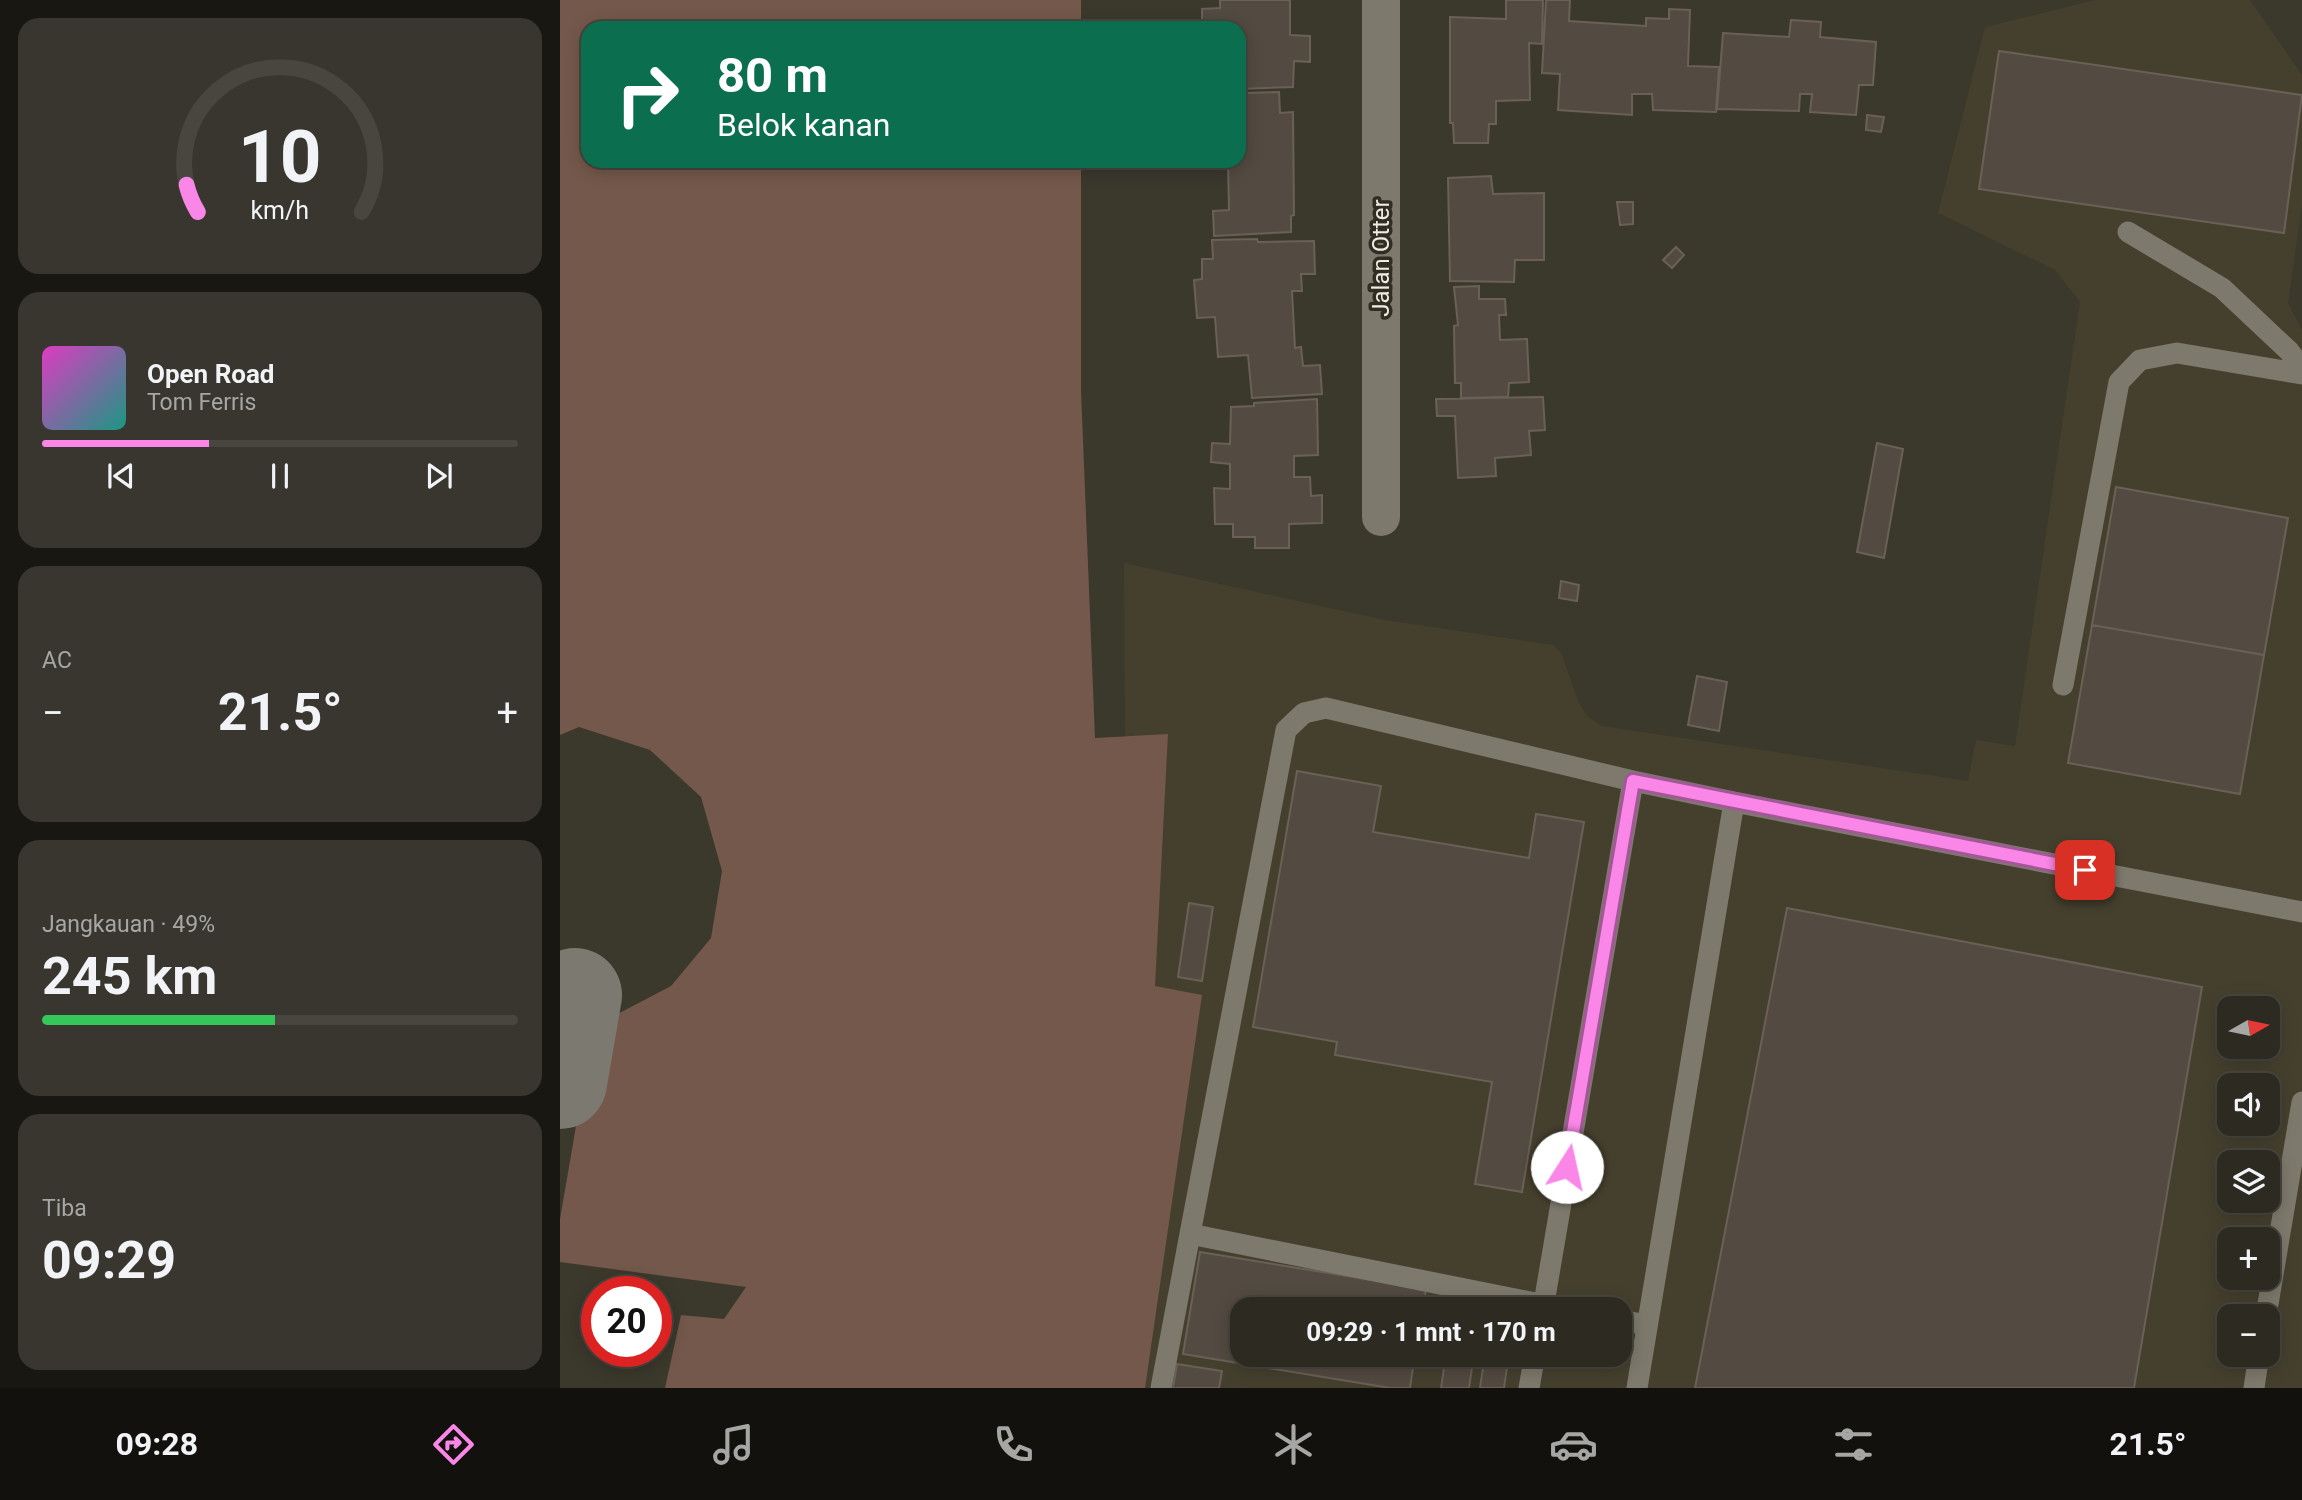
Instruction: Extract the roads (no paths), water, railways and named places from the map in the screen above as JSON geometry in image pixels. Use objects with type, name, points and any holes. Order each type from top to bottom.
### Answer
[{"type":"street","name":"Jalan Otter","points":[[1381,0],[1381,517]]},
{"type":"lane","points":[[2128,232],[2222,288],[2290,351],[2302,368]]},
{"type":"lane","points":[[2063,685],[2119,382],[2140,360],[2177,353],[2302,374]]},
{"type":"lane","points":[[1161,1388],[1286,730],[1304,713],[1326,708],[1633,781],[2302,912]]},
{"type":"lane","points":[[1545,1297],[1633,781]]},
{"type":"lane","points":[[1637,1388],[1734,802]]},
{"type":"lane","points":[[2268,1304],[2302,1102]]},
{"type":"lane","points":[[1190,1234],[1495,1297]]},
{"type":"lane","points":[[1632,1322],[1647,1325]]},
{"type":"lane","points":[[1529,1388],[1533,1367]]},
{"type":"lane","points":[[2254,1388],[2257,1367]]}]
